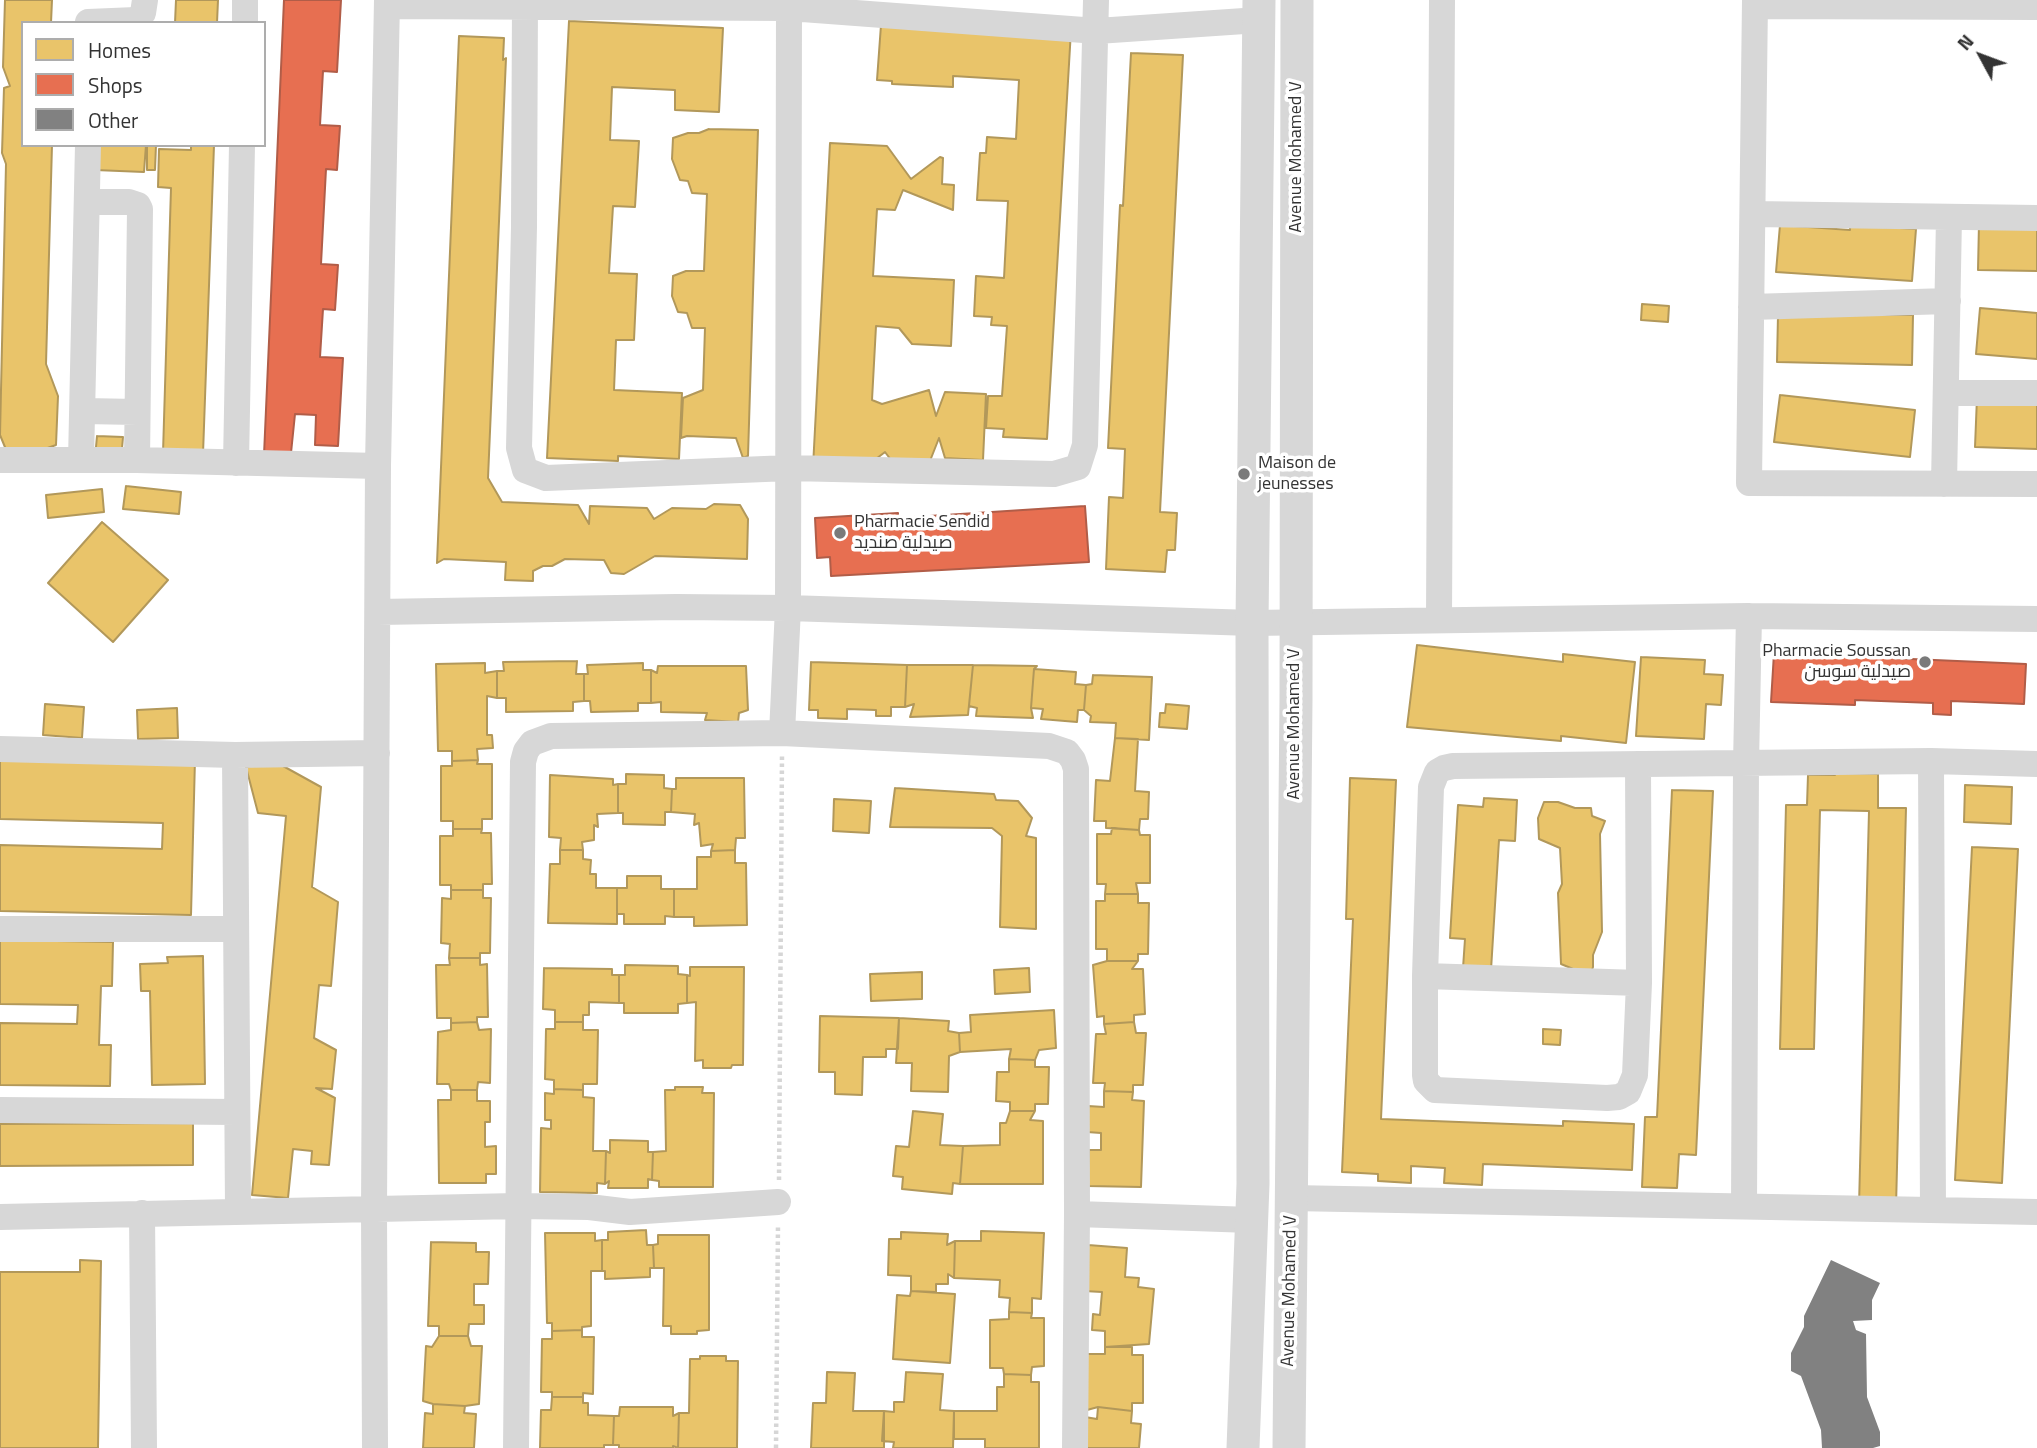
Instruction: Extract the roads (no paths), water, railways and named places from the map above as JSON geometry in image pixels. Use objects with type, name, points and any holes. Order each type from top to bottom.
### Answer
[{"type":"street","points":[[88,15],[136,20],[144,13],[145,0]]},
{"type":"street","points":[[245,0],[245,21]]},
{"type":"street","points":[[524,3],[524,228],[519,447],[525,470],[546,478],[789,468],[1055,474],[1078,467],[1084,445],[1096,0]]},
{"type":"street","name":"Avenue Mohamed V","points":[[1289,1448],[1296,623],[1297,0]]},
{"type":"street","points":[[1439,620],[1442,0]]},
{"type":"street","points":[[375,1448],[378,466],[387,3],[524,3],[789,4],[1097,31],[1259,10],[1252,624],[1254,1184],[1243,1448]]},
{"type":"street","points":[[2037,7],[1950,3],[1755,3],[1749,483],[2037,484]]},
{"type":"street","points":[[782,733],[788,608],[789,4]]},
{"type":"street","points":[[81,460],[89,202],[88,147]]},
{"type":"street","points":[[236,463],[242,147]]},
{"type":"street","points":[[89,202],[129,202],[138,205],[140,209],[137,460]]},
{"type":"street","points":[[1753,214],[2037,218]]},
{"type":"street","points":[[1944,484],[1949,217]]},
{"type":"street","points":[[1751,307],[1948,301]]},
{"type":"street","points":[[1946,393],[2037,393]]},
{"type":"street","points":[[83,411],[137,412]]},
{"type":"street","points":[[0,460],[137,460],[378,466]]},
{"type":"street","points":[[378,612],[788,608],[1252,624],[1749,616],[2037,619]]},
{"type":"street","points":[[1744,1206],[1745,764],[1749,616]]},
{"type":"street","points":[[516,1448],[523,762],[526,751],[532,743],[551,736],[782,733],[1049,746],[1067,752],[1073,760],[1076,783],[1075,1448]]},
{"type":"street","points":[[0,749],[235,755],[377,753]]},
{"type":"street","points":[[235,755],[238,1211]]},
{"type":"street","points":[[1931,761],[1933,1210]]},
{"type":"street","points":[[1638,764],[1639,983],[1636,1075],[1628,1092],[1619,1097],[1607,1098],[1435,1090],[1426,1081],[1425,1075],[1425,976],[1431,787],[1437,772],[1453,766],[1638,764],[1745,764],[1931,761],[2037,764]]},
{"type":"street","points":[[0,929],[236,929]]},
{"type":"street","points":[[1425,976],[1639,983]]},
{"type":"street","points":[[0,1110],[236,1112]]},
{"type":"street","points":[[1291,1198],[2037,1212]]},
{"type":"street","points":[[0,1216],[517,1206],[589,1207],[630,1212],[778,1202]]},
{"type":"street","points":[[142,1213],[144,1448]]},
{"type":"street","points":[[1077,1214],[1251,1220]]},
{"type":"place","name":"Maison de jeunesses","points":[[1244,474]]},
{"type":"place","name":"Pharmacie Sendid صيدلية صنديد","points":[[840,533]]},
{"type":"place","name":"Pharmacie Soussan صيدلية سوسن","points":[[1925,662]]}]
